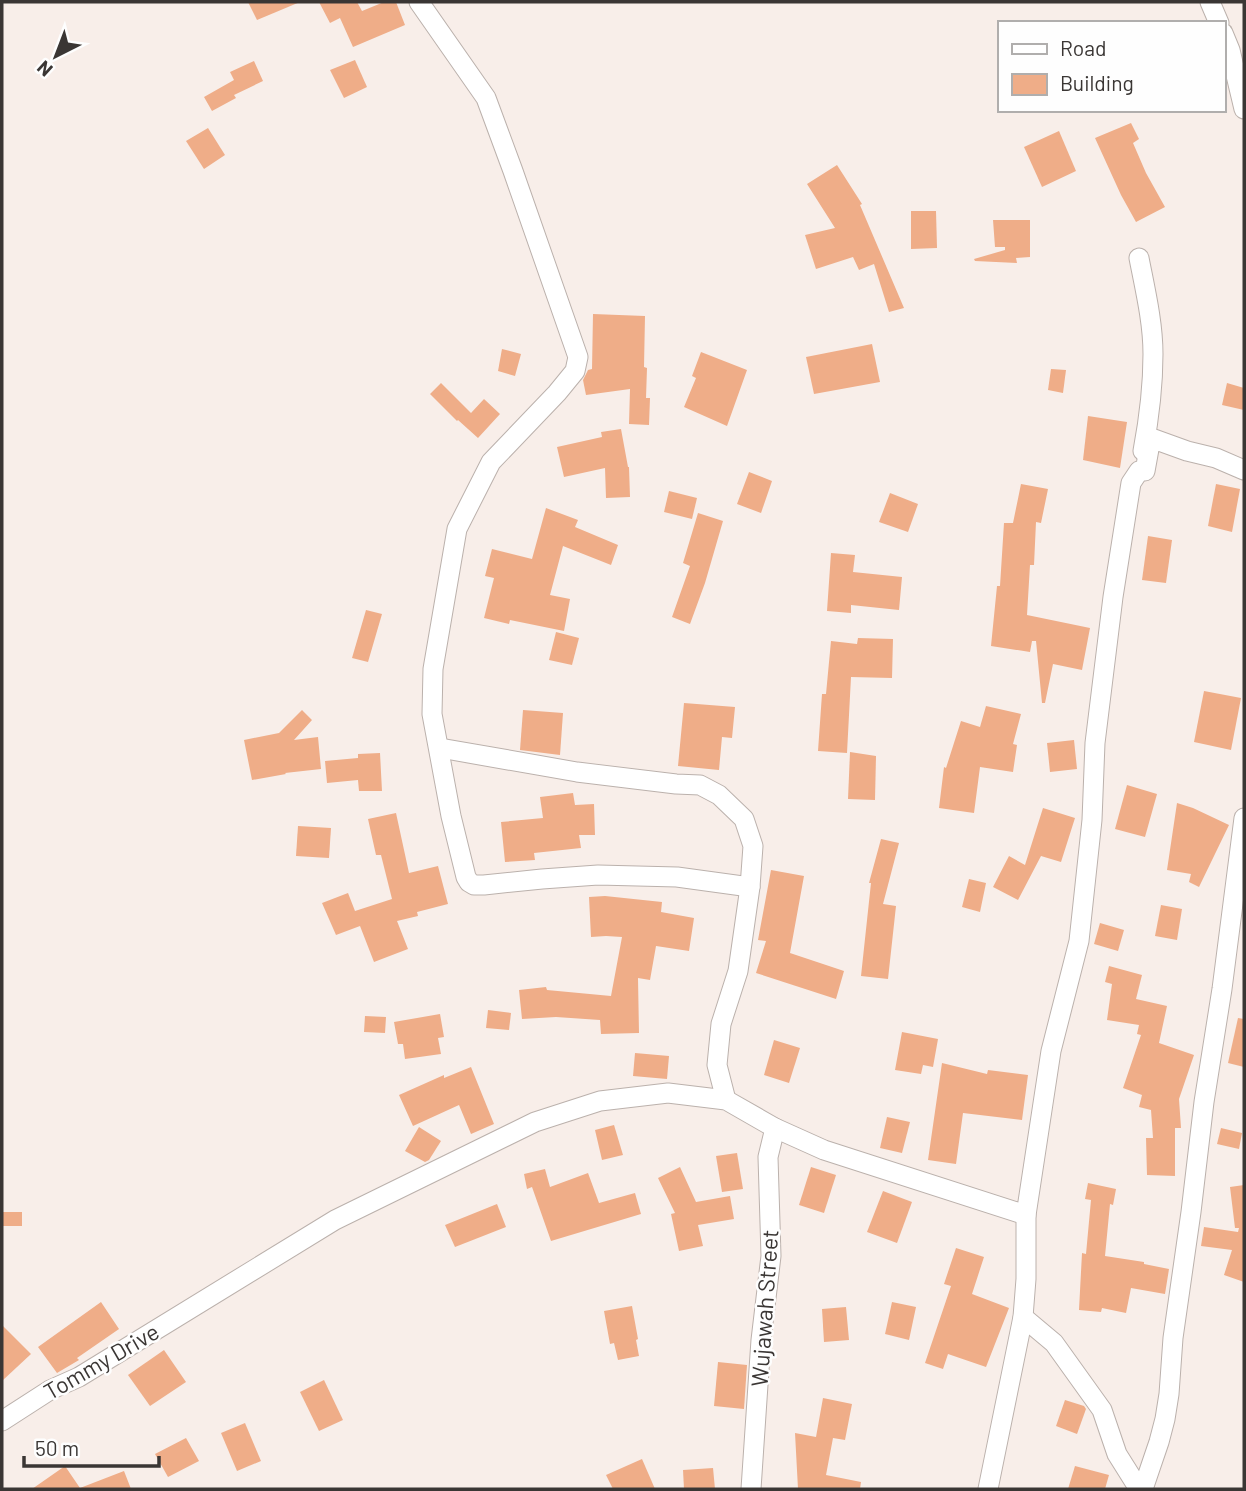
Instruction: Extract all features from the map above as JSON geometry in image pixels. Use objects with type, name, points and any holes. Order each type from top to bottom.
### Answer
[{"type":"street","points":[[419,2],[486,98],[578,357],[575,371],[557,393],[491,462],[457,530],[433,669],[432,714],[466,877],[474,885],[598,875],[677,877],[750,887]]},
{"type":"street","points":[[1210,2],[1218,21]]},
{"type":"street","points":[[1225,38],[1244,109]]},
{"type":"street","points":[[988,1489],[1023,1317],[1026,1215],[1051,1051],[1079,941],[1092,820],[1095,743],[1112,597],[1131,483],[1139,471],[1150,414],[1153,352],[1149,304],[1139,258]]},
{"type":"street","points":[[1139,471],[1145,471],[1151,438],[1216,458],[1244,470]]},
{"type":"street","points":[[440,748],[576,772],[700,785],[719,795],[744,820],[753,846],[738,971],[721,1024],[717,1065],[726,1100],[775,1128],[824,1150],[1026,1215]]},
{"type":"street","points":[[1141,1489],[1159,1442],[1169,1394],[1173,1338],[1244,818]]},
{"type":"street","name":"Tommy Drive","points":[[2,1421],[50,1390],[79,1377],[335,1220],[536,1122],[600,1101],[668,1093],[726,1100]]},
{"type":"street","name":"Wujawah Street","points":[[751,1489],[761,1340],[771,1256],[768,1157],[775,1128]]},
{"type":"street","points":[[1023,1317],[1054,1343],[1102,1410],[1117,1454],[1141,1489]]},
{"type":"building","points":[[248,2],[300,2],[257,20]]},
{"type":"building","points":[[319,2],[357,2],[362,11],[384,2],[396,2],[405,25],[353,47],[340,18],[330,23]]},
{"type":"building","points":[[355,60],[367,87],[344,98],[330,70]]},
{"type":"building","points":[[254,61],[263,81],[234,95],[236,98],[212,111],[204,97],[234,80],[230,72]]},
{"type":"building","points":[[1131,123],[1139,139],[1133,143],[1165,207],[1136,222],[1095,138]]},
{"type":"building","points":[[208,128],[225,155],[204,169],[186,141]]},
{"type":"building","points":[[1059,131],[1076,171],[1042,187],[1024,147]]},
{"type":"building","points":[[837,165],[862,204],[860,205],[904,308],[889,312],[874,264],[859,270],[853,257],[816,269],[805,235],[835,228],[807,184]]},
{"type":"building","points":[[911,211],[936,211],[937,248],[911,249]]},
{"type":"building","points":[[993,220],[1030,220],[1030,257],[1016,258],[1017,263],[975,261],[974,259],[1005,250],[1005,247],[995,247]]},
{"type":"building","points":[[593,314],[645,316],[644,367],[647,368],[646,398],[650,398],[649,425],[629,424],[630,389],[586,395],[583,380],[588,370],[592,369]]},
{"type":"building","points":[[872,344],[880,382],[814,394],[806,357]]},
{"type":"building","points":[[502,349],[521,354],[515,376],[498,371]]},
{"type":"building","points":[[701,352],[747,370],[727,426],[684,407],[696,378],[692,376]]},
{"type":"building","points":[[1051,369],[1066,370],[1063,393],[1048,390]]},
{"type":"building","points":[[441,383],[471,413],[484,399],[500,414],[478,438],[430,394]]},
{"type":"building","points":[[1227,383],[1244,388],[1244,410],[1222,405]]},
{"type":"building","points":[[1088,416],[1127,422],[1120,468],[1083,460]]},
{"type":"building","points":[[621,429],[629,467],[630,497],[606,498],[605,468],[564,477],[557,447],[602,437],[601,432]]},
{"type":"building","points":[[749,472],[772,481],[761,513],[737,504]]},
{"type":"building","points":[[1021,484],[1048,489],[1041,523],[1036,522],[1034,565],[1030,565],[1027,615],[1090,628],[1082,670],[1053,664],[1045,703],[1042,703],[1036,641],[1032,641],[1030,652],[991,646],[997,586],[1000,586],[1004,523],[1013,523]]},
{"type":"building","points":[[1216,484],[1240,489],[1232,532],[1208,526]]},
{"type":"building","points":[[669,491],[697,498],[692,519],[664,512]]},
{"type":"building","points":[[890,493],[918,504],[908,532],[879,522]]},
{"type":"building","points":[[546,508],[578,520],[575,527],[618,545],[611,565],[563,546],[550,595],[570,599],[564,631],[510,620],[509,624],[484,618],[494,578],[485,576],[492,549],[532,559]]},
{"type":"building","points":[[698,513],[723,521],[690,624],[672,617],[690,566],[683,563]]},
{"type":"building","points":[[1148,536],[1172,540],[1166,583],[1142,580]]},
{"type":"building","points":[[831,553],[855,555],[853,572],[902,577],[899,610],[851,605],[851,613],[827,611]]},
{"type":"building","points":[[366,610],[382,614],[368,662],[352,658]]},
{"type":"building","points":[[556,632],[579,638],[572,665],[549,660]]},
{"type":"building","points":[[858,638],[893,639],[892,678],[851,677],[847,753],[818,751],[822,694],[826,694],[831,641],[857,644]]},
{"type":"building","points":[[1204,691],[1241,698],[1231,750],[1194,742]]},
{"type":"building","points":[[684,703],[735,707],[732,738],[722,737],[719,770],[678,766]]},
{"type":"building","points":[[986,706],[1021,714],[1013,744],[1017,745],[1013,772],[980,767],[974,813],[939,808],[944,767],[946,768],[961,721],[980,727]]},
{"type":"building","points":[[302,710],[312,720],[294,740],[318,737],[321,769],[252,780],[244,740],[279,733]]},
{"type":"building","points":[[523,710],[563,713],[560,755],[520,750]]},
{"type":"building","points":[[1074,740],[1077,769],[1050,772],[1047,743]]},
{"type":"building","points":[[850,752],[876,756],[875,800],[848,799]]},
{"type":"building","points":[[380,753],[382,791],[359,791],[358,780],[327,783],[325,761],[358,758],[358,754]]},
{"type":"building","points":[[1127,785],[1157,794],[1145,837],[1115,829]]},
{"type":"building","points":[[573,793],[575,805],[594,804],[595,835],[579,835],[581,848],[534,853],[535,860],[505,862],[501,822],[543,818],[540,797]]},
{"type":"building","points":[[1177,803],[1229,825],[1199,887],[1189,882],[1191,874],[1167,870]]},
{"type":"building","points":[[1043,808],[1075,818],[1061,862],[1041,856],[1018,900],[993,887],[1009,856],[1025,865]]},
{"type":"building","points":[[396,813],[409,873],[438,866],[448,904],[417,912],[418,916],[397,921],[408,949],[374,962],[360,926],[336,935],[322,903],[348,893],[355,911],[392,899],[381,855],[376,855],[368,819]]},
{"type":"building","points":[[298,826],[331,828],[329,858],[296,856]]},
{"type":"building","points":[[881,839],[899,843],[883,904],[896,906],[888,979],[861,976],[869,883]]},
{"type":"building","points":[[771,870],[804,876],[790,953],[844,971],[836,999],[756,973],[766,941],[758,940]]},
{"type":"building","points":[[969,879],[986,883],[980,912],[962,907]]},
{"type":"building","points":[[589,897],[662,902],[661,912],[694,918],[689,951],[656,946],[650,980],[638,978],[639,1033],[601,1034],[600,1020],[556,1017],[522,1019],[519,990],[546,987],[547,990],[611,996],[622,937],[591,937]]},
{"type":"building","points":[[1161,905],[1182,909],[1177,940],[1155,936]]},
{"type":"building","points":[[1100,923],[1124,930],[1118,951],[1094,944]]},
{"type":"building","points":[[1109,966],[1142,975],[1136,999],[1167,1006],[1159,1043],[1194,1055],[1179,1099],[1181,1128],[1175,1128],[1175,1176],[1147,1175],[1146,1138],[1153,1138],[1151,1110],[1139,1107],[1142,1095],[1123,1088],[1141,1035],[1137,1034],[1139,1025],[1107,1020],[1112,984],[1105,982]]},
{"type":"building","points":[[488,1010],[511,1013],[509,1030],[486,1028]]},
{"type":"building","points":[[440,1014],[444,1037],[438,1038],[441,1054],[405,1059],[403,1044],[398,1044],[394,1022]]},
{"type":"building","points":[[365,1016],[386,1017],[385,1033],[364,1032]]},
{"type":"building","points":[[1238,1018],[1244,1019],[1244,1067],[1228,1063]]},
{"type":"building","points":[[902,1032],[938,1039],[933,1067],[923,1065],[921,1074],[895,1070]]},
{"type":"building","points":[[774,1040],[800,1048],[789,1083],[764,1075]]},
{"type":"building","points":[[635,1053],[669,1056],[667,1079],[633,1076]]},
{"type":"building","points":[[942,1063],[987,1074],[988,1070],[1028,1075],[1022,1120],[963,1113],[956,1164],[928,1160]]},
{"type":"building","points":[[471,1067],[494,1124],[471,1134],[459,1105],[413,1126],[399,1095],[444,1075],[444,1078]]},
{"type":"building","points":[[887,1117],[910,1122],[902,1153],[880,1148]]},
{"type":"building","points":[[614,1125],[623,1155],[602,1160],[595,1130]]},
{"type":"building","points":[[419,1127],[441,1141],[425,1162],[405,1151]]},
{"type":"building","points":[[1221,1128],[1242,1133],[1239,1149],[1217,1144]]},
{"type":"building","points":[[737,1153],[743,1189],[722,1192],[716,1156]]},
{"type":"building","points":[[680,1167],[696,1202],[730,1196],[734,1219],[698,1225],[703,1246],[679,1251],[671,1214],[675,1213],[658,1178]]},
{"type":"building","points":[[811,1167],[836,1175],[824,1213],[799,1205]]},
{"type":"building","points":[[545,1169],[550,1187],[588,1173],[599,1203],[635,1193],[641,1214],[551,1241],[532,1187],[527,1189],[524,1174]]},
{"type":"building","points":[[1088,1183],[1116,1189],[1113,1205],[1110,1204],[1105,1256],[1169,1269],[1165,1294],[1131,1288],[1126,1313],[1102,1308],[1101,1312],[1079,1310],[1082,1253],[1086,1254],[1091,1200],[1085,1199]]},
{"type":"building","points":[[1244,1185],[1244,1282],[1224,1275],[1232,1250],[1201,1246],[1204,1227],[1238,1232],[1239,1228],[1235,1228],[1230,1187]]},
{"type":"building","points":[[883,1191],[912,1202],[897,1243],[867,1232]]},
{"type":"building","points":[[497,1204],[506,1227],[455,1247],[445,1225]]},
{"type":"building","points":[[2,1212],[22,1212],[22,1226],[2,1226]]},
{"type":"building","points":[[956,1248],[984,1257],[972,1294],[1009,1308],[986,1367],[948,1354],[943,1369],[925,1363],[951,1286],[944,1284]]},
{"type":"building","points":[[101,1302],[119,1329],[77,1358],[79,1360],[57,1373],[38,1347]]},
{"type":"building","points":[[892,1302],[916,1307],[909,1340],[885,1334]]},
{"type":"building","points":[[632,1306],[639,1356],[618,1360],[614,1343],[610,1344],[604,1311]]},
{"type":"building","points":[[846,1307],[849,1340],[824,1342],[822,1309]]},
{"type":"building","points":[[2,1325],[31,1354],[2,1381]]},
{"type":"building","points":[[164,1350],[186,1382],[150,1406],[128,1375]]},
{"type":"building","points":[[718,1362],[747,1365],[744,1409],[714,1406]]},
{"type":"building","points":[[324,1380],[343,1420],[319,1431],[300,1392]]},
{"type":"building","points":[[823,1398],[852,1404],[845,1440],[833,1438],[826,1475],[861,1482],[860,1489],[798,1489],[795,1433],[816,1437]]},
{"type":"building","points":[[1065,1400],[1086,1409],[1077,1434],[1056,1426]]},
{"type":"building","points":[[245,1423],[261,1461],[237,1471],[221,1433]]},
{"type":"building","points":[[186,1438],[199,1461],[168,1477],[155,1454]]},
{"type":"building","points":[[642,1459],[655,1489],[613,1489],[606,1475]]},
{"type":"building","points":[[65,1466],[80,1488],[124,1471],[131,1489],[32,1489]]},
{"type":"building","points":[[1075,1466],[1109,1475],[1105,1489],[1068,1489]]},
{"type":"building","points":[[713,1468],[715,1489],[684,1489],[683,1470]]}]
